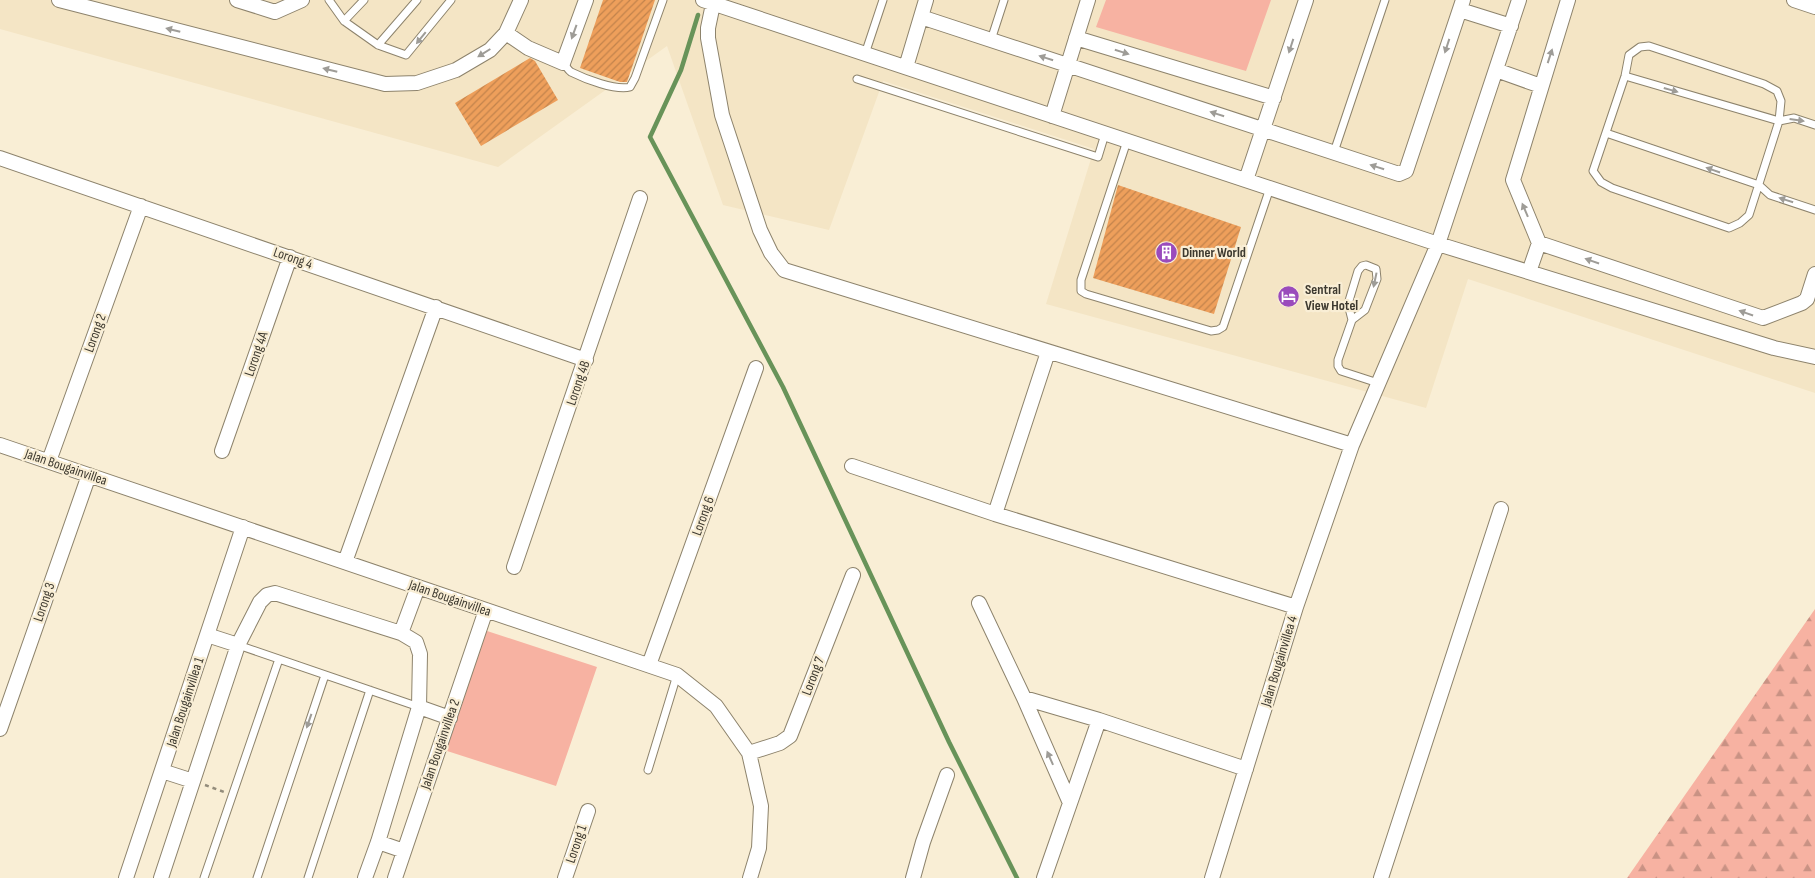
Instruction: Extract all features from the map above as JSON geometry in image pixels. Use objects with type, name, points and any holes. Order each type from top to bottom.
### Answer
[{"type":"street","points":[[237,0],[275,12],[302,0]]},
{"type":"street","points":[[68,1],[385,84],[417,83],[456,70],[490,50],[506,33],[521,0]]},
{"type":"street","points":[[506,33],[528,48],[563,63],[586,0]]},
{"type":"street","points":[[906,68],[926,0]]},
{"type":"street","points":[[1052,116],[1088,0]]},
{"type":"street","points":[[1246,180],[1306,0]]},
{"type":"street","name":"Jalan Bougainvillea 4","points":[[1212,878],[1296,607],[1352,445],[1438,244],[1519,0]]},
{"type":"street","points":[[1529,272],[1539,243],[1513,180],[1568,0]]},
{"type":"street","points":[[1794,0],[1815,7]]},
{"type":"street","points":[[1352,445],[784,270],[771,253],[760,230],[722,115],[708,38],[710,1],[1438,244],[1774,348],[1815,357]]},
{"type":"street","points":[[921,17],[1399,174],[1406,171],[1461,5],[1511,26]]},
{"type":"street","points":[[1076,38],[1274,98]]},
{"type":"street","points":[[1496,70],[1541,86]]},
{"type":"street","name":"Lorong 4","points":[[0,158],[586,360]]},
{"type":"street","name":"Lorong 4B","points":[[514,567],[640,198]]},
{"type":"street","name":"Lorong 2","points":[[49,461],[141,206]]},
{"type":"street","points":[[1539,243],[1763,318],[1802,303],[1807,299],[1815,274]]},
{"type":"street","name":"Lorong 4A","points":[[222,450],[290,257]]},
{"type":"street","points":[[345,562],[436,307]]},
{"type":"street","points":[[996,514],[1048,352]]},
{"type":"street","name":"Lorong 6","points":[[649,665],[756,368]]},
{"type":"street","name":"Jalan Bougainvillea","points":[[0,445],[677,675],[716,706],[749,753],[761,806],[759,848],[750,878]]},
{"type":"street","points":[[852,466],[996,514],[1296,607]]},
{"type":"street","name":"Lorong 3","points":[[0,729],[89,475]]},
{"type":"street","points":[[1381,878],[1501,509]]},
{"type":"street","name":"Jalan Bougainvillea 1","points":[[126,878],[242,527]]},
{"type":"street","name":"Lorong 7","points":[[749,753],[780,743],[790,736],[853,575]]},
{"type":"street","points":[[401,633],[418,587]]},
{"type":"street","points":[[161,878],[238,645],[260,602],[267,595],[275,592],[401,633],[416,642],[420,654],[419,707],[378,842],[365,878]]},
{"type":"street","points":[[979,603],[1024,698],[1070,803]]},
{"type":"street","name":"Jalan Bougainvillea 2","points":[[395,878],[486,610]]},
{"type":"street","points":[[207,635],[238,645]]},
{"type":"street","points":[[1024,698],[1099,720],[1246,769]]},
{"type":"street","points":[[419,707],[450,718]]},
{"type":"street","points":[[1044,878],[1099,720]]},
{"type":"street","points":[[162,771],[193,781]]},
{"type":"street","points":[[913,878],[923,842],[947,776]]},
{"type":"street","name":"Lorong 1","points":[[565,878],[588,811]]},
{"type":"street","points":[[378,842],[404,851]]},
{"type":"lane","points":[[329,0],[344,22],[378,45],[406,55],[451,0]]},
{"type":"lane","points":[[344,22],[364,0]]},
{"type":"lane","points":[[378,45],[416,0]]},
{"type":"lane","points":[[563,63],[570,71],[612,87],[623,89],[630,86],[635,78],[663,0]]},
{"type":"lane","points":[[865,54],[883,0]]},
{"type":"lane","points":[[991,40],[1004,0]]},
{"type":"lane","points":[[1334,152],[1385,0]]},
{"type":"lane","points":[[1649,46],[1764,84],[1777,91],[1782,101],[1779,121],[1749,214],[1740,223],[1729,228],[1612,188],[1601,182],[1593,172],[1625,76],[1629,55],[1640,47],[1649,46]]},
{"type":"lane","points":[[1625,76],[1779,121],[1794,118],[1815,124]]},
{"type":"lane","points":[[857,78],[1098,157],[1105,134]]},
{"type":"lane","points":[[1606,133],[1759,185],[1770,195],[1815,210]]},
{"type":"lane","points":[[1127,141],[1081,280],[1081,291],[1086,294],[1211,331],[1218,330],[1223,327],[1270,188]]},
{"type":"lane","points":[[1352,320],[1348,304],[1358,271],[1366,265],[1376,269],[1377,279],[1365,310],[1352,320],[1338,360],[1338,366],[1341,371],[1378,383]]},
{"type":"lane","points":[[238,645],[419,707]]},
{"type":"lane","points":[[204,878],[278,659]]},
{"type":"lane","points":[[256,878],[325,675]]},
{"type":"lane","points":[[648,770],[677,675]]},
{"type":"lane","points":[[308,878],[370,690]]},
{"type":"path","points":[[193,781],[232,794]]},
{"type":"shaded area","points":[[0,0],[1815,0],[1815,393],[1468,279],[1426,408],[1046,304],[1094,149],[883,81],[829,230],[723,205],[667,46],[498,167],[0,29]]},
{"type":"green space","points":[[1106,0],[1271,0],[1246,71],[1096,27]]},
{"type":"green space","points":[[1815,609],[1815,878],[1627,878]]},
{"type":"green space","points":[[484,630],[597,667],[556,786],[444,750]]},
{"type":"building","points":[[603,0],[655,0],[627,82],[620,82],[580,68]]},
{"type":"building","points":[[530,58],[535,61],[558,100],[481,146],[455,103]]},
{"type":"building","name":"Dinner World","points":[[1118,185],[1241,227],[1214,314],[1093,278]]},
{"type":"waterway","points":[[698,15],[681,70],[650,137],[783,387],[949,742],[1017,878]]},
{"type":"place","name":"Dinner World","points":[[1166,252]]},
{"type":"place","name":"Sentral View Hotel","points":[[1289,297]]}]
